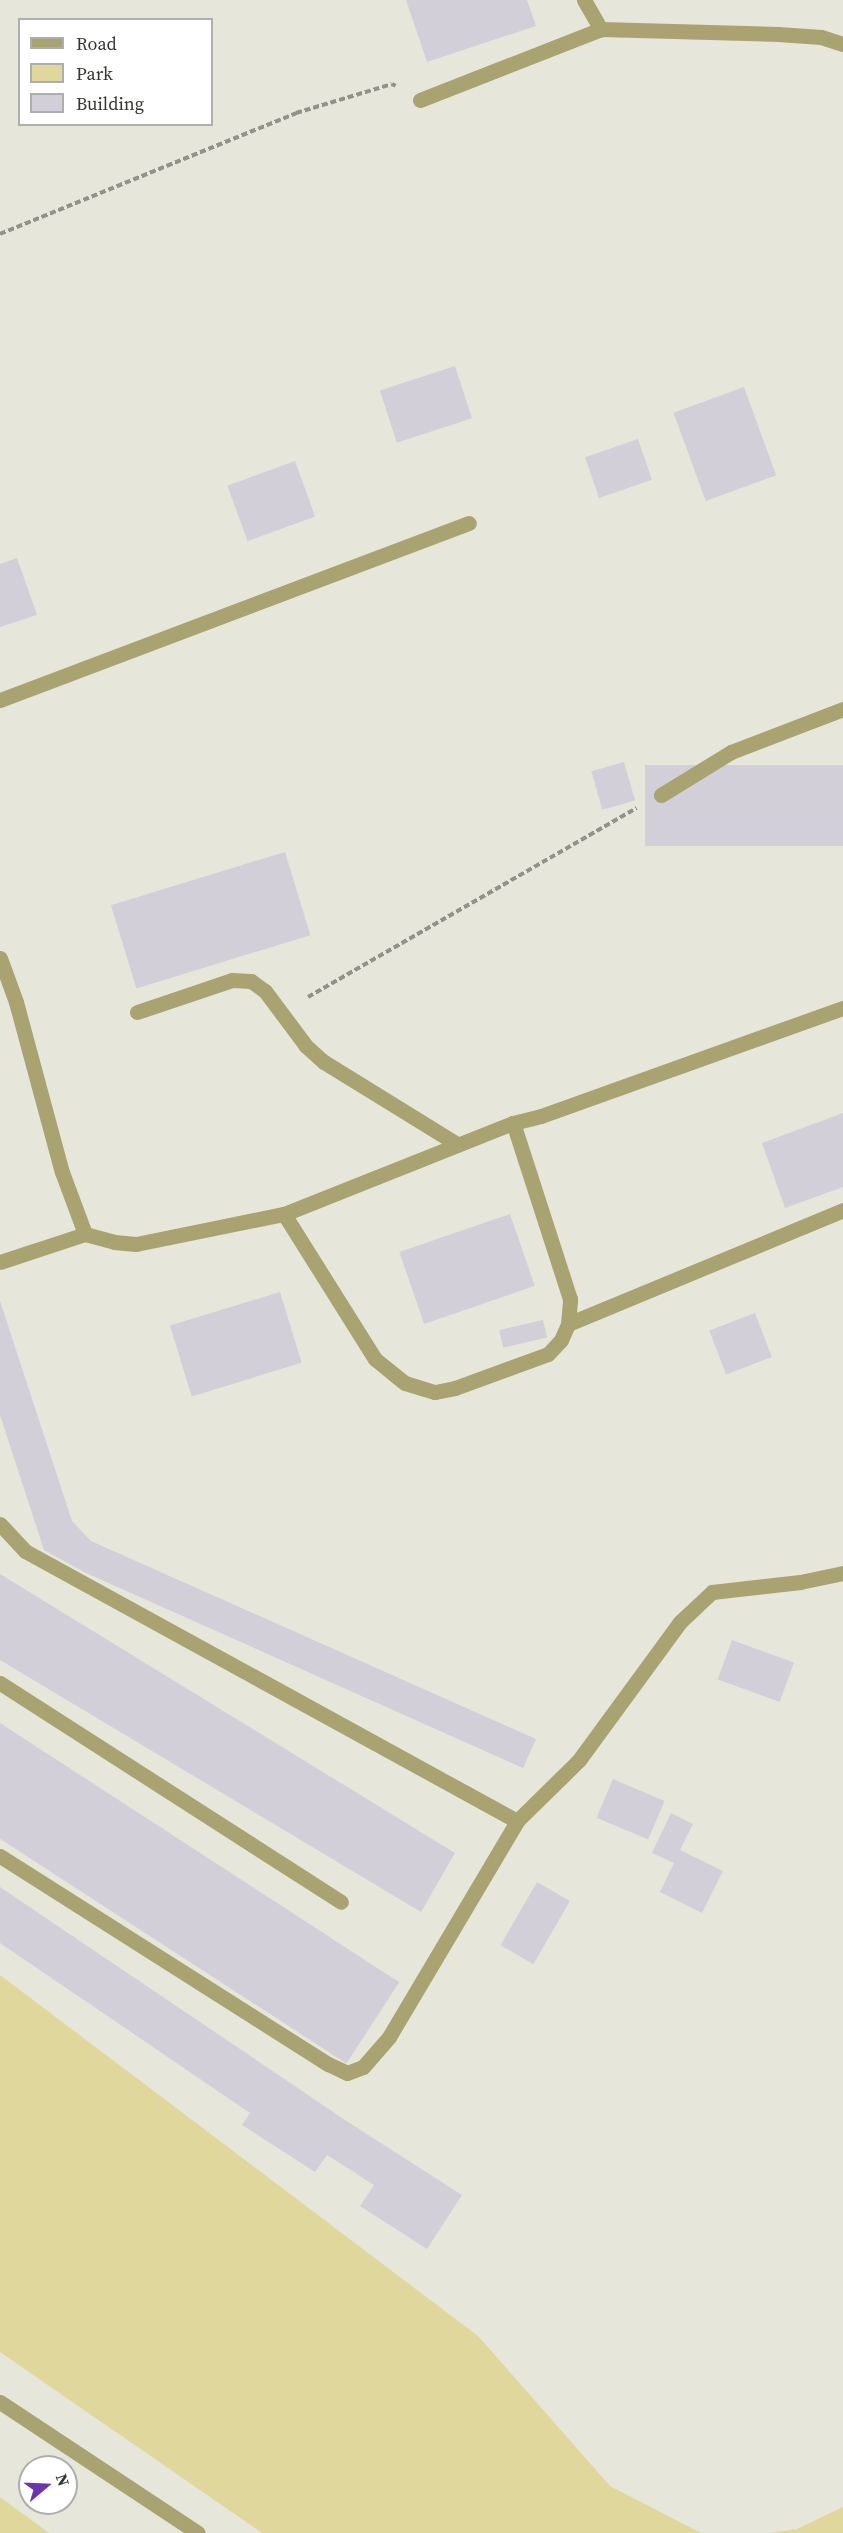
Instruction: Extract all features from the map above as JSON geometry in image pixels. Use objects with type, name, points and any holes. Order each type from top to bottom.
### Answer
[{"type":"street","points":[[584,0],[601,29]]},
{"type":"street","points":[[420,100],[601,29],[778,34],[821,37],[843,44]]},
{"type":"street","points":[[0,700],[470,523]]},
{"type":"street","points":[[661,795],[731,752],[843,709]]},
{"type":"street","points":[[0,958],[16,1002],[62,1172],[85,1234]]},
{"type":"street","points":[[136,1012],[232,980],[251,981],[265,991],[306,1046],[324,1062],[457,1144]]},
{"type":"street","points":[[0,1262],[85,1234],[114,1242],[136,1244],[170,1239],[284,1214],[513,1122],[552,1112],[843,1008]]},
{"type":"street","points":[[284,1214],[375,1359],[405,1383],[435,1392],[455,1388],[548,1354],[561,1340],[568,1324],[570,1299],[513,1122]]},
{"type":"street","points":[[568,1324],[843,1210]]},
{"type":"street","points":[[0,1524],[25,1551],[517,1821]]},
{"type":"street","points":[[0,1856],[328,2064],[347,2073],[363,2067],[389,2037],[517,1821],[579,1760],[680,1622],[712,1592],[800,1582],[843,1573]]},
{"type":"street","points":[[0,1683],[341,1902]]},
{"type":"street","points":[[0,2402],[198,2533]]},
{"type":"path","points":[[0,234],[296,113],[392,84],[420,100]]},
{"type":"path","points":[[280,1012],[391,951],[661,795]]},
{"type":"green space","points":[[0,1975],[478,2336],[610,2486],[701,2533],[262,2533],[0,2352]]},
{"type":"green space","points":[[0,2497],[18,2510],[18,2515],[24,2515],[49,2533],[0,2533]]},
{"type":"green space","points":[[843,2507],[843,2533],[769,2533],[797,2529]]},
{"type":"building","points":[[406,0],[527,0],[536,26],[427,62]]},
{"type":"building","points":[[455,366],[472,418],[397,443],[380,390]]},
{"type":"building","points":[[744,387],[776,475],[706,501],[674,413]]},
{"type":"building","points":[[638,439],[652,480],[599,498],[585,457]]},
{"type":"building","points":[[295,461],[315,516],[248,541],[227,486]]},
{"type":"building","points":[[17,558],[37,615],[0,627],[0,564]]},
{"type":"building","points":[[624,762],[635,800],[602,810],[591,771]]},
{"type":"building","points":[[645,765],[843,765],[843,846],[645,846]]},
{"type":"building","points":[[285,852],[310,935],[136,988],[111,905]]},
{"type":"building","points":[[843,1113],[843,1187],[785,1208],[762,1143]]},
{"type":"building","points":[[510,1214],[535,1286],[424,1324],[399,1252]]},
{"type":"building","points":[[280,1292],[302,1363],[192,1396],[170,1326]]},
{"type":"building","points":[[0,1301],[72,1521],[91,1541],[536,1739],[523,1768],[86,1573],[44,1550],[0,1415]]},
{"type":"building","points":[[755,1313],[772,1357],[726,1374],[709,1331]]},
{"type":"building","points":[[543,1320],[547,1338],[503,1348],[499,1330]]},
{"type":"building","points":[[0,1574],[455,1853],[421,1912],[0,1660]]},
{"type":"building","points":[[732,1640],[794,1663],[780,1702],[718,1679]]},
{"type":"building","points":[[0,1723],[399,1982],[346,2064],[0,1839]]},
{"type":"building","points":[[613,1779],[665,1801],[648,1840],[597,1818]]},
{"type":"building","points":[[671,1813],[693,1824],[680,1850],[723,1871],[702,1913],[660,1892],[674,1863],[652,1853]]},
{"type":"building","points":[[537,1882],[570,1901],[533,1964],[500,1945]]},
{"type":"building","points":[[0,1887],[348,2122],[462,2195],[427,2249],[360,2206],[374,2185],[327,2155],[315,2172],[242,2125],[250,2113],[0,1943]]}]
